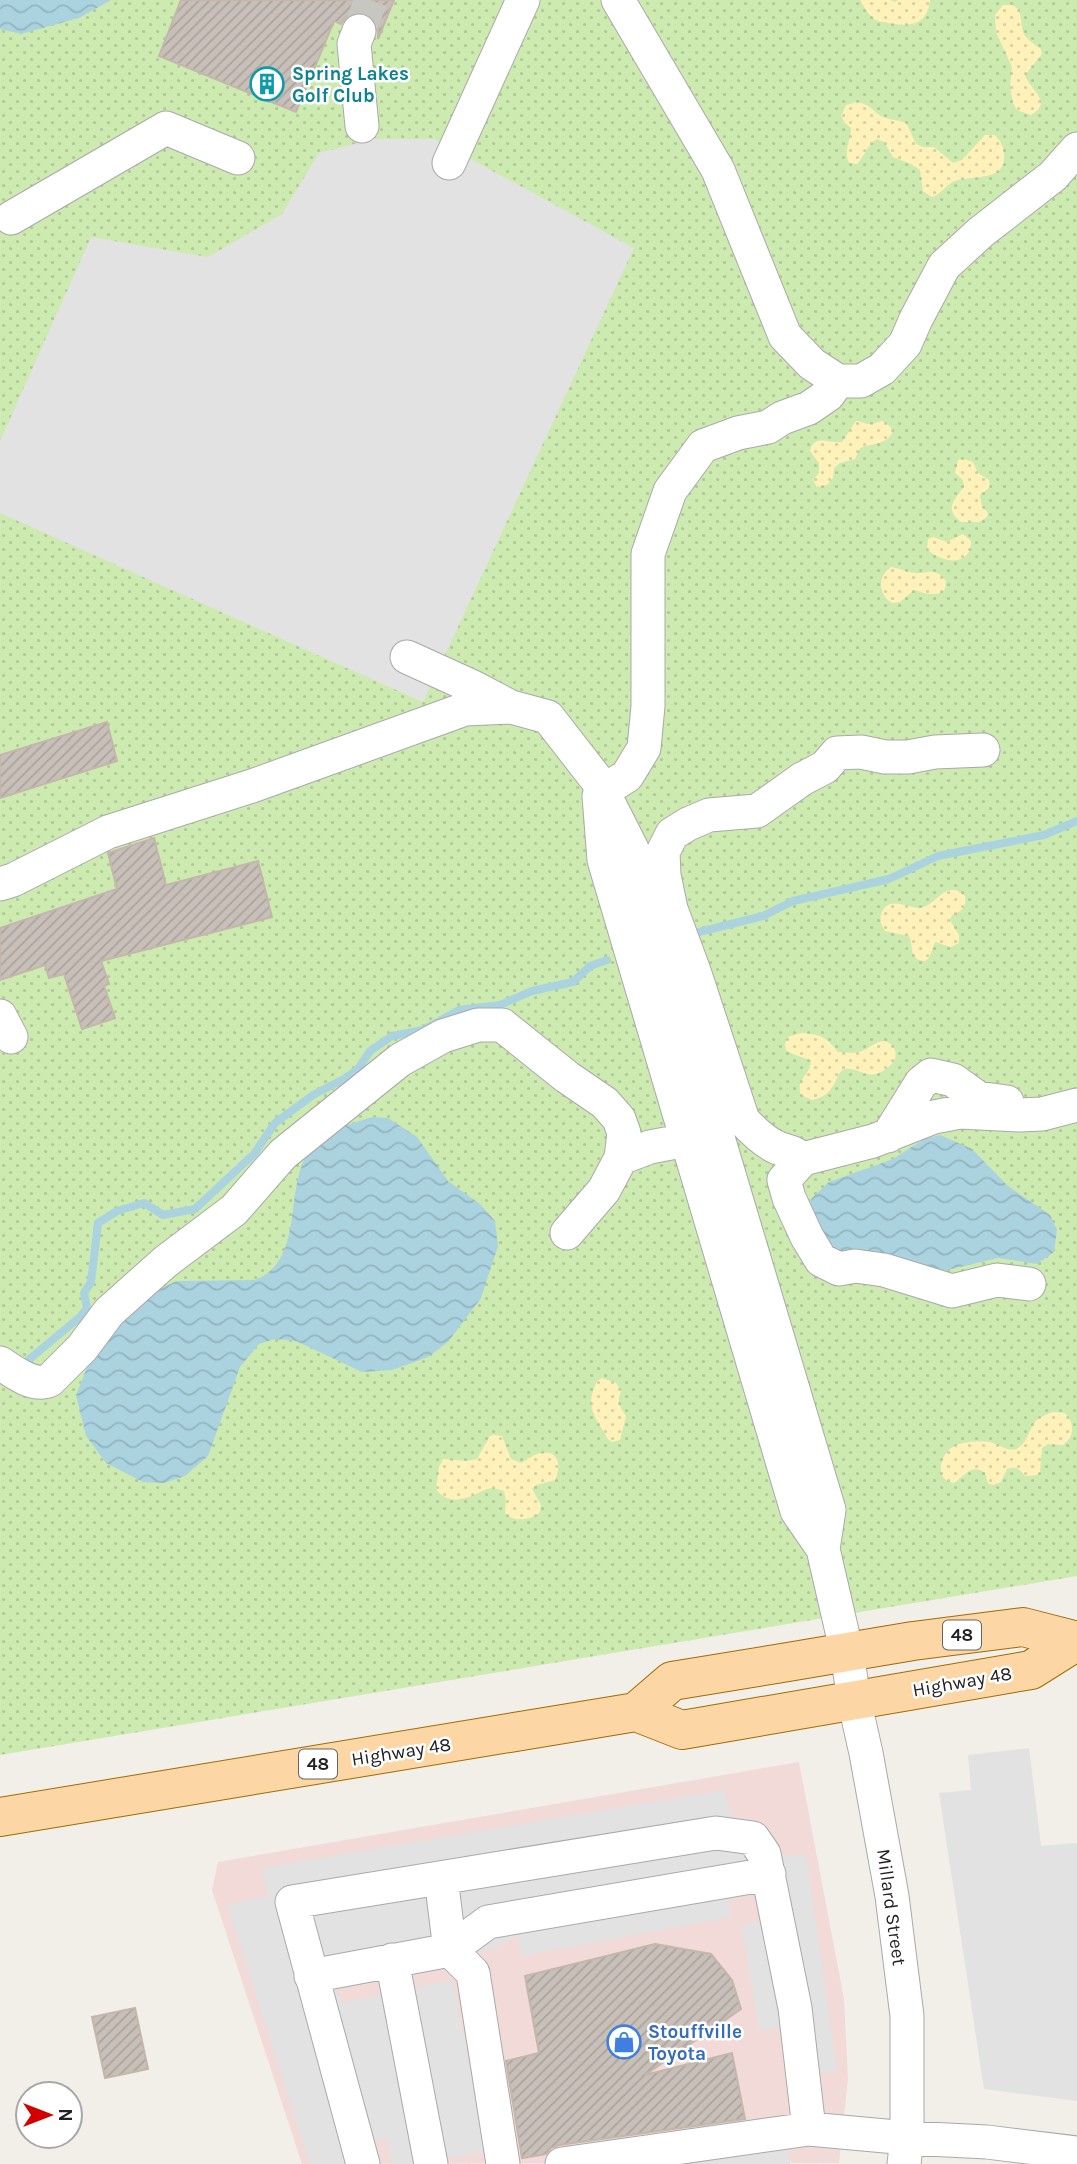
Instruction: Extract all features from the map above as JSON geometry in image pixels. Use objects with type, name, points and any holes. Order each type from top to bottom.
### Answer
[{"type":"main road","name":"Highway 48","points":[[636,1712],[672,1681],[913,1642],[1023,1627],[1077,1641]]},
{"type":"main road","name":"Highway 48","points":[[0,1816],[636,1712],[682,1730],[1031,1670],[1077,1641]]},
{"type":"street","points":[[449,163],[523,0]]},
{"type":"street","points":[[618,0],[718,170],[785,336],[812,363],[838,382],[860,382],[882,369],[905,344],[944,266],[981,232],[1053,176],[1077,149]]},
{"type":"street","points":[[359,32],[354,44],[362,126]]},
{"type":"street","points":[[4,225],[166,128],[238,158]]},
{"type":"street","points":[[600,785],[627,776],[644,748],[649,706],[648,554],[670,491],[703,446],[738,433],[768,427],[782,418],[809,408],[828,395],[838,382]]},
{"type":"street","points":[[407,657],[511,707],[548,717],[600,785],[604,860],[702,1137]]},
{"type":"street","points":[[0,884],[108,832],[252,786],[465,709],[511,707]]},
{"type":"street","points":[[983,750],[935,752],[908,757],[885,757],[861,752],[836,753],[825,767],[792,785],[757,811],[709,815],[672,834],[663,852],[664,875],[671,909],[743,1120],[755,1134],[778,1148],[793,1150],[789,1198],[821,1260],[839,1269],[855,1266],[884,1270],[952,1291],[997,1280],[1029,1284]]},
{"type":"street","points":[[12,1370],[44,1383],[50,1380],[82,1348],[109,1312],[165,1262],[234,1210],[284,1154],[400,1060],[443,1035],[478,1025],[502,1025],[567,1077],[605,1103],[619,1119],[624,1133],[621,1158],[604,1190],[567,1233]]},
{"type":"street","points":[[793,1170],[934,1117],[960,1112],[1042,1114],[1067,1107]]},
{"type":"street","points":[[621,1158],[650,1147],[729,1132],[742,1135],[793,1170]]},
{"type":"street","name":"Millard Street","points":[[702,1137],[797,1511],[823,1549],[847,1653],[892,1896],[907,2017],[906,2151]]},
{"type":"street","points":[[363,2164],[292,1902],[716,1833],[752,1838],[764,1854],[795,2008],[809,2129]]},
{"type":"street","points":[[311,1976],[450,1950],[488,1922],[769,1874]]},
{"type":"street","points":[[441,1878],[450,1950],[473,1973],[503,2164]]},
{"type":"street","points":[[392,1960],[431,2164]]},
{"type":"street","points":[[562,2164],[809,2129],[906,2151],[987,2142],[1077,2153]]},
{"type":"shaded area","points":[[374,139],[434,139],[634,248],[423,702],[0,513],[0,441],[91,237],[208,257],[282,214],[319,153]]},
{"type":"shaded area","points":[[1029,1748],[1041,1846],[1077,1843],[1077,2101],[984,2089],[939,1793],[971,1790],[968,1755]]},
{"type":"shaded area","points":[[799,1762],[844,1999],[848,2079],[839,2163],[302,2164],[212,1890],[218,1862]]},
{"type":"shaded area","points":[[724,1790],[732,1820],[751,1821],[770,1830],[785,1856],[806,1855],[837,2072],[787,2073],[781,2028],[759,2030],[742,1926],[769,1918],[749,1892],[729,1893],[730,1917],[522,1956],[518,1935],[494,1949],[332,1977],[342,2003],[452,1980],[488,2152],[413,2164],[392,2164],[387,2139],[366,2142],[374,2164],[310,2164],[227,1905],[268,1896],[262,1868]]},
{"type":"shaded area","points":[[787,2142],[790,2164],[623,2164]]},
{"type":"green space","name":"Spring Lakes Golf Club","points":[[0,0],[1077,0],[1077,1576],[0,1755]]},
{"type":"sand","points":[[860,0],[930,0],[921,20],[904,25],[876,20]]},
{"type":"sand","points":[[1003,5],[1013,5],[1019,10],[1024,33],[1041,49],[1042,54],[1025,75],[1041,100],[1038,110],[1031,115],[1017,110],[1013,103],[1010,86],[1012,67],[996,32],[995,15]]},
{"type":"sand","points":[[857,102],[867,105],[883,117],[906,123],[918,145],[934,147],[953,163],[962,160],[985,135],[995,135],[1003,149],[1003,164],[994,174],[955,181],[932,197],[923,191],[920,170],[893,157],[884,142],[877,139],[857,164],[849,163],[847,150],[851,128],[841,116],[846,105]]},
{"type":"sand","points":[[856,421],[872,424],[882,421],[893,430],[884,441],[860,448],[855,459],[840,463],[834,468],[833,478],[827,485],[817,487],[813,480],[819,473],[819,463],[810,451],[812,446],[819,441],[842,442]]},
{"type":"sand","points":[[958,460],[973,462],[978,473],[989,480],[990,487],[980,495],[982,506],[988,513],[987,517],[979,522],[961,522],[953,513],[952,504],[964,487],[963,480],[955,473]]},
{"type":"sand","points":[[963,534],[971,541],[970,550],[961,559],[947,560],[927,549],[928,539],[933,537],[947,542]]},
{"type":"sand","points":[[891,567],[914,573],[937,573],[946,581],[945,589],[934,594],[914,590],[900,602],[892,603],[884,595],[881,585],[883,576]]},
{"type":"sand","points":[[950,890],[956,890],[965,896],[963,908],[952,915],[950,920],[959,935],[959,943],[951,947],[935,942],[929,958],[925,961],[914,955],[909,936],[885,931],[880,917],[888,905],[921,908]]},
{"type":"sand","points":[[801,1033],[822,1037],[838,1052],[859,1052],[885,1041],[893,1047],[896,1055],[889,1067],[876,1074],[845,1069],[827,1093],[812,1100],[801,1095],[800,1090],[811,1061],[789,1052],[785,1044],[788,1037]]},
{"type":"sand","points":[[602,1378],[616,1383],[621,1391],[619,1404],[626,1416],[620,1440],[612,1442],[600,1426],[591,1401],[597,1381]]},
{"type":"sand","points":[[1053,1412],[1065,1413],[1072,1426],[1072,1434],[1063,1445],[1048,1444],[1042,1448],[1040,1472],[1037,1475],[1025,1476],[1017,1468],[1010,1468],[1001,1482],[993,1485],[988,1483],[985,1473],[976,1469],[954,1483],[943,1478],[942,1461],[955,1446],[982,1441],[1016,1449],[1023,1444],[1038,1419]]},
{"type":"sand","points":[[490,1436],[502,1436],[511,1459],[521,1463],[541,1453],[552,1454],[557,1460],[555,1480],[536,1485],[532,1489],[541,1505],[540,1512],[532,1517],[518,1519],[505,1513],[504,1491],[489,1488],[454,1500],[436,1489],[443,1459],[477,1459]]},
{"type":"water","points":[[0,0],[111,0],[79,18],[21,34],[0,29]]},
{"type":"water","points":[[372,1117],[388,1118],[417,1137],[448,1181],[480,1204],[495,1221],[498,1246],[481,1298],[448,1342],[428,1357],[392,1370],[362,1372],[296,1341],[275,1339],[259,1344],[240,1367],[208,1456],[185,1476],[164,1483],[143,1482],[106,1463],[86,1436],[76,1395],[90,1360],[115,1326],[158,1290],[176,1281],[255,1280],[270,1271],[280,1259],[286,1244],[295,1192],[306,1157],[317,1143],[331,1133]]},
{"type":"water","points":[[940,1135],[972,1149],[1008,1186],[1050,1215],[1057,1230],[1054,1252],[1037,1264],[998,1258],[939,1272],[835,1254],[809,1220],[811,1199],[829,1182],[893,1159],[924,1139]]},
{"type":"building","name":"Spring Lakes Golf Club","points":[[181,0],[394,0],[378,39],[378,27],[367,13],[355,12],[341,24],[334,21],[296,112],[159,56]]},
{"type":"building","points":[[107,722],[117,761],[0,798],[0,755]]},
{"type":"building","points":[[154,838],[166,885],[258,861],[272,917],[101,961],[109,984],[104,986],[115,1018],[82,1029],[64,974],[49,978],[45,965],[0,980],[0,928],[117,889],[108,853]]},
{"type":"building","name":"Stouffville Toyota","points":[[655,1944],[711,1954],[732,1980],[741,2009],[645,2075],[732,2053],[745,2119],[559,2145],[546,2154],[522,2158],[506,2061],[539,2053],[525,1976]]},
{"type":"building","points":[[135,2008],[148,2069],[105,2078],[92,2017]]},
{"type":"waterway","points":[[699,932],[763,916],[793,901],[889,879],[938,856],[1044,835],[1077,821]]},
{"type":"waterway","points":[[20,1367],[87,1308],[84,1293],[91,1282],[98,1223],[117,1211],[144,1203],[163,1215],[195,1209],[254,1154],[275,1123],[313,1095],[358,1069],[370,1051],[392,1036],[423,1030],[459,1010],[500,1005],[532,991],[573,982],[590,966],[607,960]]},
{"type":"tunnel","points":[[359,31],[371,0]]},
{"type":"place","name":"Spring Lakes Golf Club","points":[[267,84]]},
{"type":"place","name":"Stouffville Toyota","points":[[624,2042]]}]
